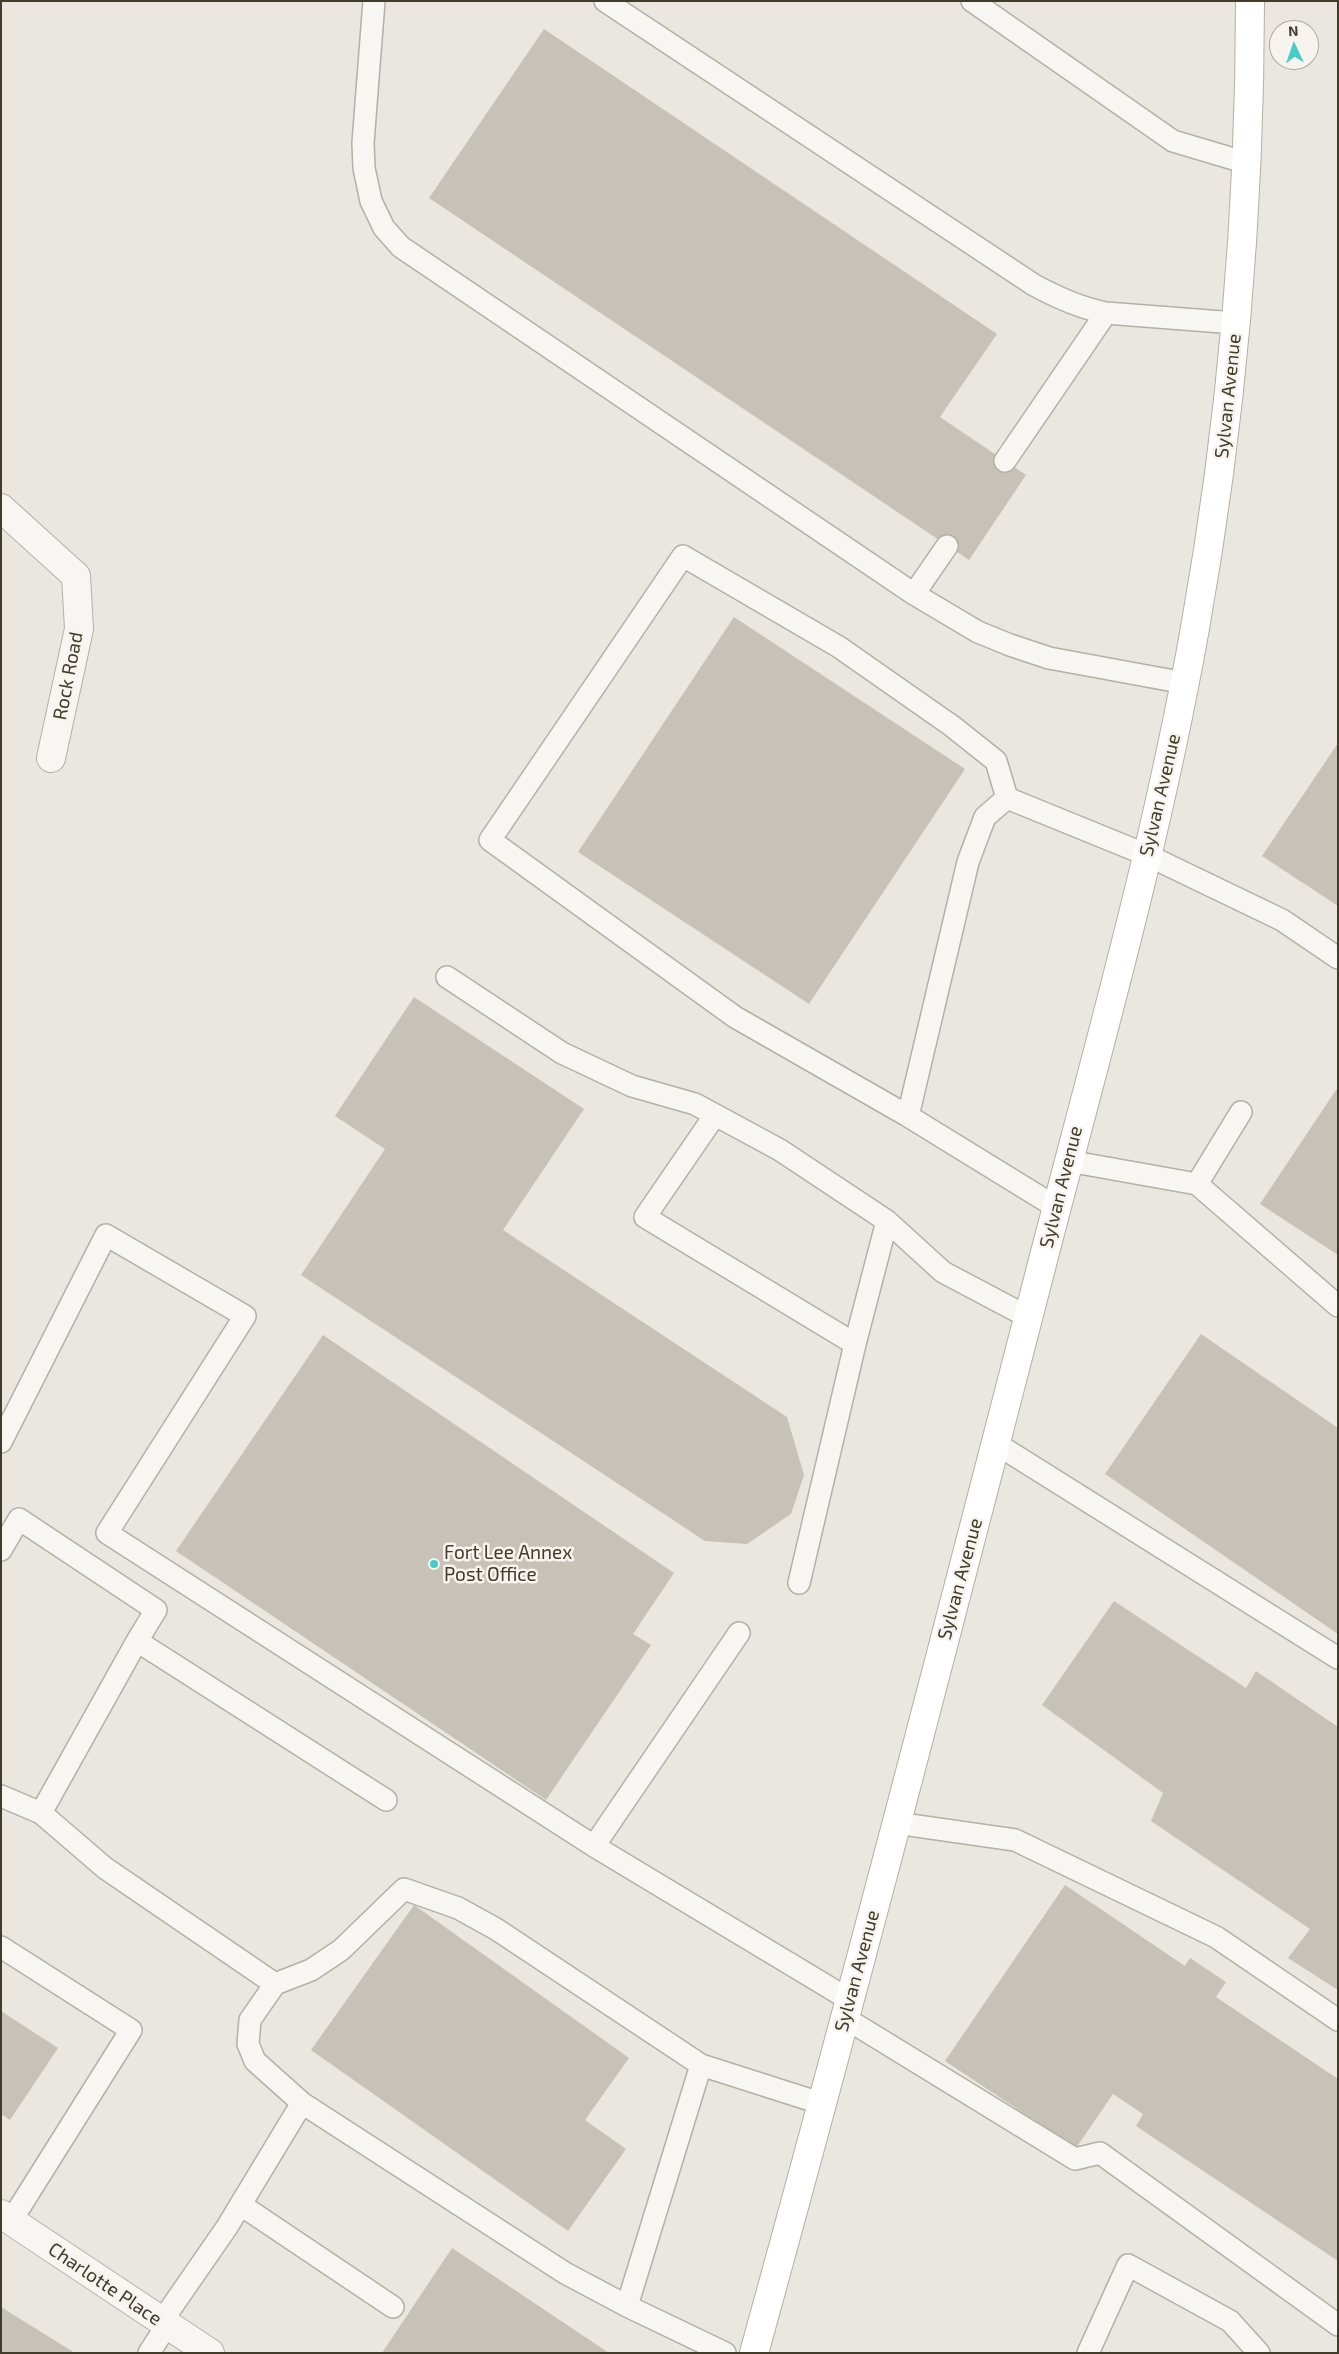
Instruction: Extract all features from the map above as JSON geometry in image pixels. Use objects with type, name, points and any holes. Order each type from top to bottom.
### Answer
[{"type":"main road","name":"Sylvan Avenue","points":[[754,2353],[823,2104],[1028,1317],[1147,855],[1185,683],[1219,479],[1235,323],[1247,163],[1250,1]]},
{"type":"street","name":"Rock Road","points":[[1,508],[76,576],[79,630],[51,758]]},
{"type":"street","name":"Charlotte Place","points":[[6,2218],[210,2353]]},
{"type":"lane","points":[[374,1],[363,143],[364,168],[371,202],[384,228],[401,247],[914,594],[978,632],[1049,658],[1185,683]]},
{"type":"lane","points":[[605,1],[1034,285],[1065,302],[1106,313],[1235,323]]},
{"type":"lane","points":[[972,1],[1173,141],[1247,163]]},
{"type":"lane","points":[[1005,461],[1106,313]]},
{"type":"lane","points":[[914,594],[947,546]]},
{"type":"lane","points":[[1006,798],[996,761],[952,726],[839,647],[683,556],[490,840],[735,1017],[908,1116],[1056,1207]]},
{"type":"lane","points":[[1006,798],[1147,855],[1282,920],[1338,958]]},
{"type":"lane","points":[[908,1116],[968,862],[985,817],[1006,798]]},
{"type":"lane","points":[[447,978],[562,1053],[632,1086],[695,1104],[780,1150],[887,1221],[943,1272],[1028,1317]]},
{"type":"lane","points":[[1197,1184],[1241,1112]]},
{"type":"lane","points":[[715,1115],[644,1217],[855,1344]]},
{"type":"lane","points":[[1068,1161],[1197,1184],[1338,1306]]},
{"type":"lane","points":[[799,1583],[855,1344],[887,1221]]},
{"type":"lane","points":[[1,1442],[106,1235],[245,1316],[107,1533],[847,2009],[1075,2159],[1100,2153],[1338,2325]]},
{"type":"lane","points":[[995,1443],[1338,1658]]},
{"type":"lane","points":[[1,1550],[20,1519],[156,1610],[41,1813]]},
{"type":"lane","points":[[594,1846],[739,1633]]},
{"type":"lane","points":[[137,1641],[386,1800]]},
{"type":"lane","points":[[1,1796],[41,1813],[105,1868],[275,1984]]},
{"type":"lane","points":[[896,1823],[1015,1840],[1216,1937],[1338,2020]]},
{"type":"lane","points":[[726,2353],[627,2306],[564,2273],[302,2103],[255,2061],[248,2044],[250,2020],[275,1984],[311,1970],[340,1950],[404,1889],[458,1908],[496,1929],[701,2065],[823,2104]]},
{"type":"lane","points":[[1,1947],[131,2030],[6,2218]]},
{"type":"lane","points":[[627,2306],[701,2065]]},
{"type":"lane","points":[[149,2353],[165,2323],[241,2206],[302,2103]]},
{"type":"lane","points":[[241,2206],[393,2307]]},
{"type":"lane","points":[[1088,2353],[1128,2265],[1230,2321],[1259,2353]]},
{"type":"building","points":[[544,29],[997,334],[940,417],[1026,475],[969,560],[429,198]]},
{"type":"building","points":[[734,617],[965,769],[809,1004],[578,852]]},
{"type":"building","points":[[1338,743],[1338,906],[1262,856]]},
{"type":"building","points":[[414,997],[584,1109],[503,1230],[787,1417],[804,1475],[791,1514],[747,1544],[705,1541],[301,1275],[385,1149],[335,1116]]},
{"type":"building","points":[[1338,1087],[1338,1255],[1260,1204]]},
{"type":"building","points":[[1201,1334],[1338,1428],[1338,1634],[1105,1474]]},
{"type":"building","points":[[323,1335],[674,1573],[633,1634],[651,1645],[546,1800],[176,1551]]},
{"type":"building","points":[[1114,1601],[1246,1688],[1256,1671],[1338,1727],[1338,1990],[1288,1958],[1310,1929],[1151,1821],[1163,1793],[1042,1705]]},
{"type":"building","points":[[1065,1885],[1185,1966],[1190,1958],[1226,1982],[1216,1997],[1338,2079],[1338,2261],[1136,2126],[1143,2114],[1113,2094],[1076,2148],[945,2061]]},
{"type":"building","points":[[414,1905],[629,2058],[585,2120],[626,2149],[568,2231],[311,2050]]},
{"type":"building","points":[[1,2011],[58,2048],[10,2120],[1,2114]]},
{"type":"building","points":[[452,2248],[609,2353],[382,2353]]},
{"type":"building","points":[[1,2307],[75,2353],[1,2353]]},
{"type":"place","name":"Fort Lee Annex Post Office","points":[[434,1564]]}]
